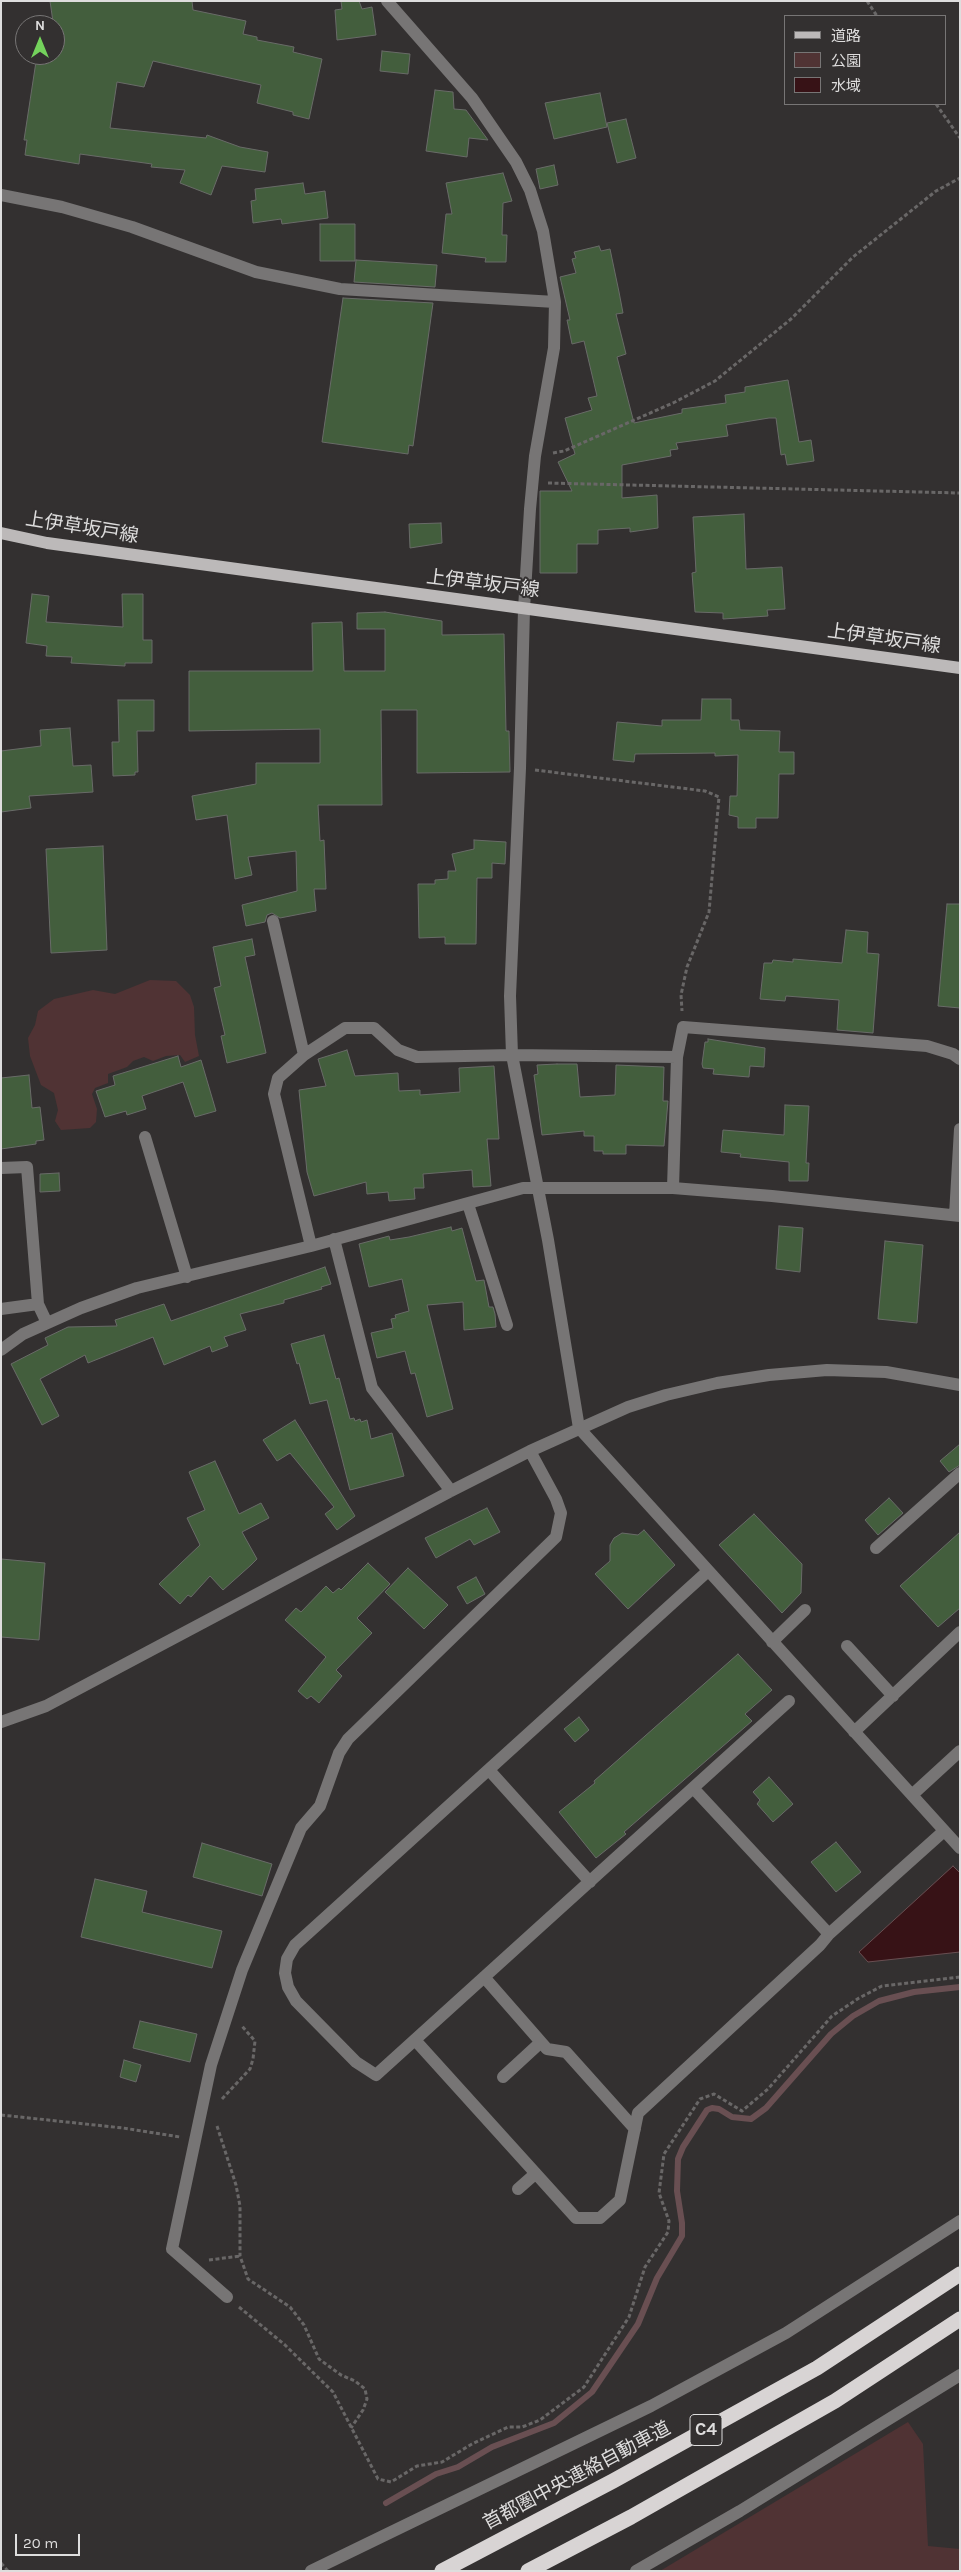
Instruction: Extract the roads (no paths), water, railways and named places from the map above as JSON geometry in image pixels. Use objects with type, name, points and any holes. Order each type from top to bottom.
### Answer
[{"type":"highway","name":"首都圏中央連絡自動車道","points":[[442,2571],[613,2481],[817,2368],[960,2274]]},
{"type":"highway","name":"C4","points":[[528,2571],[631,2517],[835,2401],[960,2319]]},
{"type":"main road","name":"上伊草坂戸線","points":[[1,534],[57,545],[960,668]]},
{"type":"street","points":[[387,1],[472,98],[516,162],[530,190],[543,231],[555,302],[554,348],[535,456],[524,609],[520,768],[512,914],[510,996],[512,1054],[538,1187],[579,1428],[960,1848]]},
{"type":"street","points":[[1,195],[62,207],[132,227],[256,272],[303,282],[340,289],[555,302]]},
{"type":"street","points":[[273,921],[304,1055]]},
{"type":"street","points":[[673,1188],[677,1057],[683,1027],[928,1046],[953,1054],[960,1059]]},
{"type":"street","points":[[311,1246],[274,1094],[278,1078],[304,1055],[345,1028],[374,1028],[398,1050],[417,1057],[512,1054],[677,1057]]},
{"type":"street","points":[[1,1350],[23,1334],[47,1323],[81,1308],[137,1288],[311,1246],[523,1188],[673,1188],[957,1216],[960,1128]]},
{"type":"street","points":[[145,1137],[187,1276]]},
{"type":"street","points":[[1,1168],[27,1167],[38,1304],[47,1323]]},
{"type":"street","points":[[468,1204],[507,1325]]},
{"type":"street","points":[[334,1239],[372,1388],[450,1491]]},
{"type":"street","points":[[1,1309],[38,1304]]},
{"type":"street","points":[[1,1722],[46,1706],[450,1491],[530,1451],[628,1407],[666,1394],[717,1383],[769,1374],[827,1370],[886,1372],[960,1385]]},
{"type":"street","points":[[227,2296],[172,2249],[193,2140],[211,2064],[242,1970],[301,1828],[320,1806],[339,1753],[348,1739],[556,1537],[561,1513],[556,1499],[530,1451]]},
{"type":"street","points":[[876,1548],[960,1473]]},
{"type":"street","points":[[708,1571],[295,1946],[287,1959],[285,1973],[288,1987],[296,2001],[356,2062],[376,2075],[789,1701]]},
{"type":"street","points":[[772,1642],[804,1610]]},
{"type":"street","points":[[854,1732],[960,1632]]},
{"type":"street","points":[[847,1646],[893,1696]]},
{"type":"street","points":[[912,1795],[960,1751]]},
{"type":"street","points":[[489,1770],[590,1882]]},
{"type":"street","points":[[694,1788],[829,1934]]},
{"type":"street","points":[[414,2040],[576,2218],[600,2218],[620,2200],[638,2113],[820,1946],[829,1934],[944,1831]]},
{"type":"street","points":[[484,1977],[547,2049],[566,2052],[634,2129]]},
{"type":"street","points":[[503,2077],[541,2042]]},
{"type":"street","points":[[518,2189],[535,2174]]},
{"type":"street","points":[[311,2571],[650,2406],[786,2333],[960,2221]]},
{"type":"street","points":[[636,2571],[749,2506],[960,2375]]},
{"type":"water","points":[[953,1866],[960,1873],[960,1952],[868,1962],[859,1952]]},
{"type":"waterway","points":[[386,2503],[436,2474],[458,2467],[492,2447],[554,2423],[592,2392],[638,2324],[657,2278],[682,2236],[677,2191],[678,2159],[683,2147],[707,2110],[712,2108],[719,2109],[732,2117],[751,2119],[766,2108],[831,2034],[853,2016],[879,2001],[914,1992],[960,1987]]}]
